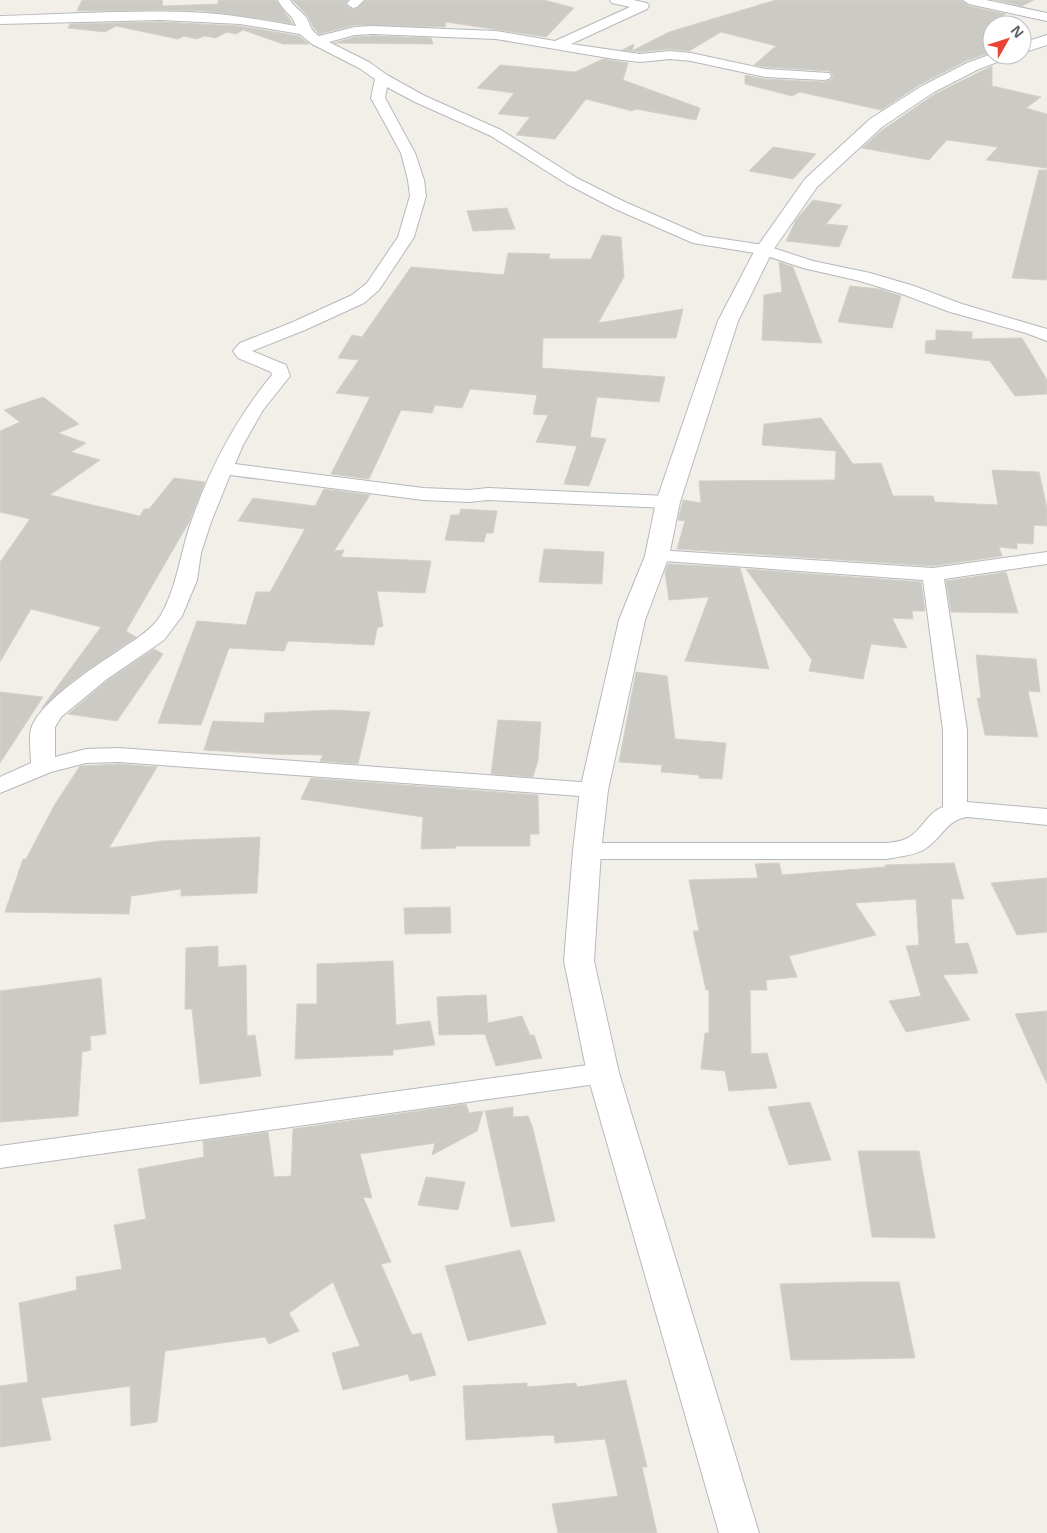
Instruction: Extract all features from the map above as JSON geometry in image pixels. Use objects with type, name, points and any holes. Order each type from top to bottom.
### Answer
[{"type":"main road","points":[[1032,45],[1047,40]]},
{"type":"main road","points":[[739,1533],[603,1073],[579,961],[587,851],[594,790],[632,620],[657,556],[668,502],[728,321],[764,250],[810,183],[876,122],[928,89],[982,63]]},
{"type":"street","points":[[284,0],[287,7],[300,18],[311,36]]},
{"type":"street","points":[[555,46],[643,6],[616,0]]},
{"type":"street","points":[[969,0],[1047,17]]},
{"type":"street","points":[[0,20],[70,17],[205,17],[240,20],[311,36],[420,99],[496,134],[572,180],[619,204],[699,240],[764,250],[809,265],[864,277],[908,290],[956,308],[1042,331]]},
{"type":"street","points":[[311,36],[372,30],[496,35],[555,46],[640,58],[691,57],[765,73],[824,76]]},
{"type":"street","points":[[43,766],[43,727],[52,713],[99,674],[156,635],[171,616],[186,580],[191,554],[201,522],[233,445],[255,408],[281,376],[280,369],[244,354],[242,351],[246,347],[299,326],[358,299],[374,286],[406,237],[418,196],[416,180],[408,153],[378,98],[382,78]]},
{"type":"street","points":[[223,468],[442,495],[488,494],[668,502]]},
{"type":"street","points":[[657,556],[932,574],[1047,558]]},
{"type":"street","points":[[932,574],[955,730],[955,810]]},
{"type":"street","points":[[0,786],[43,766],[86,756],[119,755],[594,790]]},
{"type":"street","points":[[587,851],[887,851],[913,845],[925,837],[936,822],[955,810],[968,809],[1047,817]]},
{"type":"street","points":[[0,1157],[603,1073]]},
{"type":"building","points":[[82,0],[162,0],[163,6],[218,4],[218,0],[276,0],[293,24],[205,11],[77,11]]},
{"type":"building","points":[[292,0],[348,0],[345,4],[353,10],[366,0],[544,0],[574,8],[546,37],[446,22],[445,27],[355,25],[319,34],[307,15]]},
{"type":"building","points":[[776,0],[961,0],[969,6],[1006,14],[982,15],[982,55],[966,61],[921,84],[881,110],[800,92],[792,96],[745,84],[745,75],[765,79],[824,82],[831,80],[833,75],[829,71],[754,65],[776,46],[721,32],[689,51],[670,49],[640,52],[622,50],[634,44],[632,51],[669,32]]},
{"type":"building","points":[[995,0],[1034,0],[1022,6]]},
{"type":"building","points":[[161,22],[240,26],[299,36],[309,44],[283,44],[243,30],[236,34],[227,32],[216,38],[205,36],[196,39],[184,36],[178,39],[116,26],[105,32],[68,28],[70,24]]},
{"type":"building","points":[[355,37],[431,38],[433,44],[334,43]]},
{"type":"building","points":[[603,59],[628,63],[623,80],[700,108],[696,120],[636,109],[632,111],[586,99],[555,139],[516,135],[530,117],[498,114],[514,93],[477,88],[500,65],[575,72]]},
{"type":"building","points":[[992,66],[992,86],[1041,97],[1026,108],[1047,114],[1047,168],[986,160],[998,147],[947,140],[929,160],[862,148],[881,131],[935,94]]},
{"type":"building","points":[[773,147],[816,154],[793,179],[749,171]]},
{"type":"building","points":[[1039,170],[1047,170],[1047,280],[1012,278]]},
{"type":"building","points":[[813,200],[842,205],[826,224],[848,226],[839,247],[786,241],[796,220]]},
{"type":"building","points":[[507,208],[515,229],[473,231],[467,211]]},
{"type":"building","points":[[602,235],[621,237],[624,277],[598,323],[683,309],[676,338],[543,338],[542,368],[665,377],[659,402],[597,397],[590,437],[606,439],[589,486],[564,484],[577,446],[536,442],[548,415],[533,414],[537,395],[470,389],[462,408],[435,405],[432,413],[401,410],[369,479],[331,474],[370,397],[336,393],[359,360],[338,358],[352,335],[362,337],[411,267],[504,275],[508,253],[550,254],[549,259],[591,259]]},
{"type":"building","points":[[779,262],[793,267],[822,343],[762,340],[764,295],[782,292]]},
{"type":"building","points":[[850,286],[879,289],[901,296],[892,328],[838,322]]},
{"type":"building","points":[[936,330],[972,332],[972,339],[1022,338],[1047,380],[1047,394],[1015,396],[990,361],[925,353],[926,341],[936,340]]},
{"type":"building","points":[[43,397],[79,424],[58,433],[86,443],[71,452],[100,460],[50,495],[140,516],[144,509],[149,509],[174,478],[205,482],[189,522],[126,631],[136,637],[72,681],[41,709],[101,627],[31,609],[0,662],[0,562],[30,519],[0,512],[0,431],[20,422],[4,410]]},
{"type":"building","points":[[821,418],[853,464],[881,463],[893,496],[933,496],[935,502],[998,505],[992,470],[1039,472],[1047,508],[1047,526],[1034,525],[1033,544],[1017,543],[1017,549],[999,547],[1002,556],[933,566],[677,549],[685,521],[678,520],[683,500],[701,503],[699,481],[835,480],[836,451],[762,445],[764,424]]},
{"type":"building","points":[[324,489],[370,495],[334,551],[344,550],[341,557],[431,561],[425,593],[377,591],[383,626],[377,628],[374,645],[288,641],[284,651],[229,648],[201,725],[158,723],[197,621],[246,625],[256,592],[270,592],[305,529],[238,521],[253,498],[315,506]]},
{"type":"building","points":[[461,509],[497,511],[493,533],[486,533],[484,542],[445,540],[451,515],[459,515]]},
{"type":"building","points":[[544,549],[604,552],[602,584],[539,582]]},
{"type":"building","points":[[668,564],[740,568],[769,669],[685,661],[709,597],[669,600],[665,572]]},
{"type":"building","points":[[746,569],[921,582],[925,611],[912,611],[913,619],[892,618],[907,648],[871,644],[863,679],[809,671],[812,660]]},
{"type":"building","points":[[1006,572],[1018,613],[951,612],[946,581]]},
{"type":"building","points":[[154,649],[163,654],[117,721],[68,714],[108,680]]},
{"type":"building","points":[[976,655],[1036,659],[1040,692],[1028,691],[1038,737],[985,735],[977,698],[981,698]]},
{"type":"building","points":[[636,672],[667,676],[675,739],[726,743],[722,779],[699,778],[699,775],[661,772],[662,765],[619,762]]},
{"type":"building","points":[[0,692],[43,697],[0,763]]},
{"type":"building","points":[[334,710],[370,712],[358,764],[320,761],[323,755],[204,750],[213,721],[264,723],[265,713]]},
{"type":"building","points":[[498,720],[541,722],[538,760],[533,777],[491,774]]},
{"type":"building","points":[[119,764],[157,767],[109,848],[161,841],[260,837],[257,893],[181,896],[181,889],[131,896],[129,914],[5,912],[23,859],[26,859],[54,806],[80,766]]},
{"type":"building","points":[[311,778],[538,795],[539,834],[530,834],[530,846],[456,846],[456,848],[421,849],[423,817],[301,799]]},
{"type":"building","points":[[779,863],[782,875],[885,867],[885,865],[954,863],[964,899],[951,899],[955,944],[968,943],[978,973],[943,975],[970,1020],[906,1032],[889,1001],[921,996],[906,946],[919,945],[916,899],[855,903],[876,935],[789,956],[797,977],[766,980],[767,990],[750,990],[751,1054],[767,1053],[777,1088],[729,1091],[725,1071],[701,1069],[705,1033],[709,1033],[709,990],[706,990],[693,931],[699,931],[689,880],[758,878],[755,864]]},
{"type":"building","points":[[1047,878],[1047,932],[1017,935],[991,883]]},
{"type":"building","points":[[450,907],[451,933],[405,934],[404,908]]},
{"type":"building","points":[[218,946],[218,967],[246,965],[247,1036],[255,1035],[261,1076],[200,1084],[192,1009],[185,1009],[186,948]]},
{"type":"building","points":[[393,961],[396,1025],[430,1021],[435,1045],[393,1050],[393,1055],[295,1059],[297,1004],[317,1004],[317,964]]},
{"type":"building","points":[[101,978],[106,1034],[90,1036],[91,1050],[82,1052],[78,1116],[0,1122],[0,991]]},
{"type":"building","points":[[486,995],[488,1023],[522,1016],[530,1035],[534,1035],[542,1058],[496,1066],[485,1034],[439,1035],[437,997]]},
{"type":"building","points":[[1047,1011],[1047,1084],[1015,1014]]},
{"type":"building","points":[[810,1102],[831,1160],[789,1165],[768,1107]]},
{"type":"building","points":[[466,1104],[469,1113],[483,1111],[477,1131],[432,1155],[435,1143],[360,1154],[372,1198],[363,1197],[391,1262],[381,1264],[412,1335],[421,1333],[436,1375],[410,1381],[408,1374],[343,1390],[332,1353],[360,1346],[333,1282],[289,1313],[299,1331],[269,1344],[265,1337],[165,1351],[157,1422],[131,1426],[130,1386],[41,1398],[51,1440],[0,1447],[0,1386],[28,1382],[19,1303],[77,1290],[76,1277],[122,1269],[114,1225],[146,1219],[138,1169],[204,1157],[203,1141],[268,1132],[274,1177],[291,1176],[293,1129]]},
{"type":"building","points":[[513,1107],[513,1117],[528,1116],[533,1129],[555,1221],[511,1227],[485,1111]]},
{"type":"building","points":[[858,1151],[919,1151],[935,1238],[872,1237]]},
{"type":"building","points":[[426,1177],[465,1182],[458,1210],[418,1205]]},
{"type":"building","points":[[520,1250],[546,1324],[468,1341],[445,1266]]},
{"type":"building","points":[[899,1282],[915,1358],[791,1360],[780,1284]]},
{"type":"building","points":[[626,1380],[647,1467],[642,1467],[657,1533],[558,1533],[552,1504],[618,1496],[605,1439],[555,1443],[554,1435],[466,1440],[463,1386],[527,1383],[527,1387],[576,1383],[577,1387]]}]
